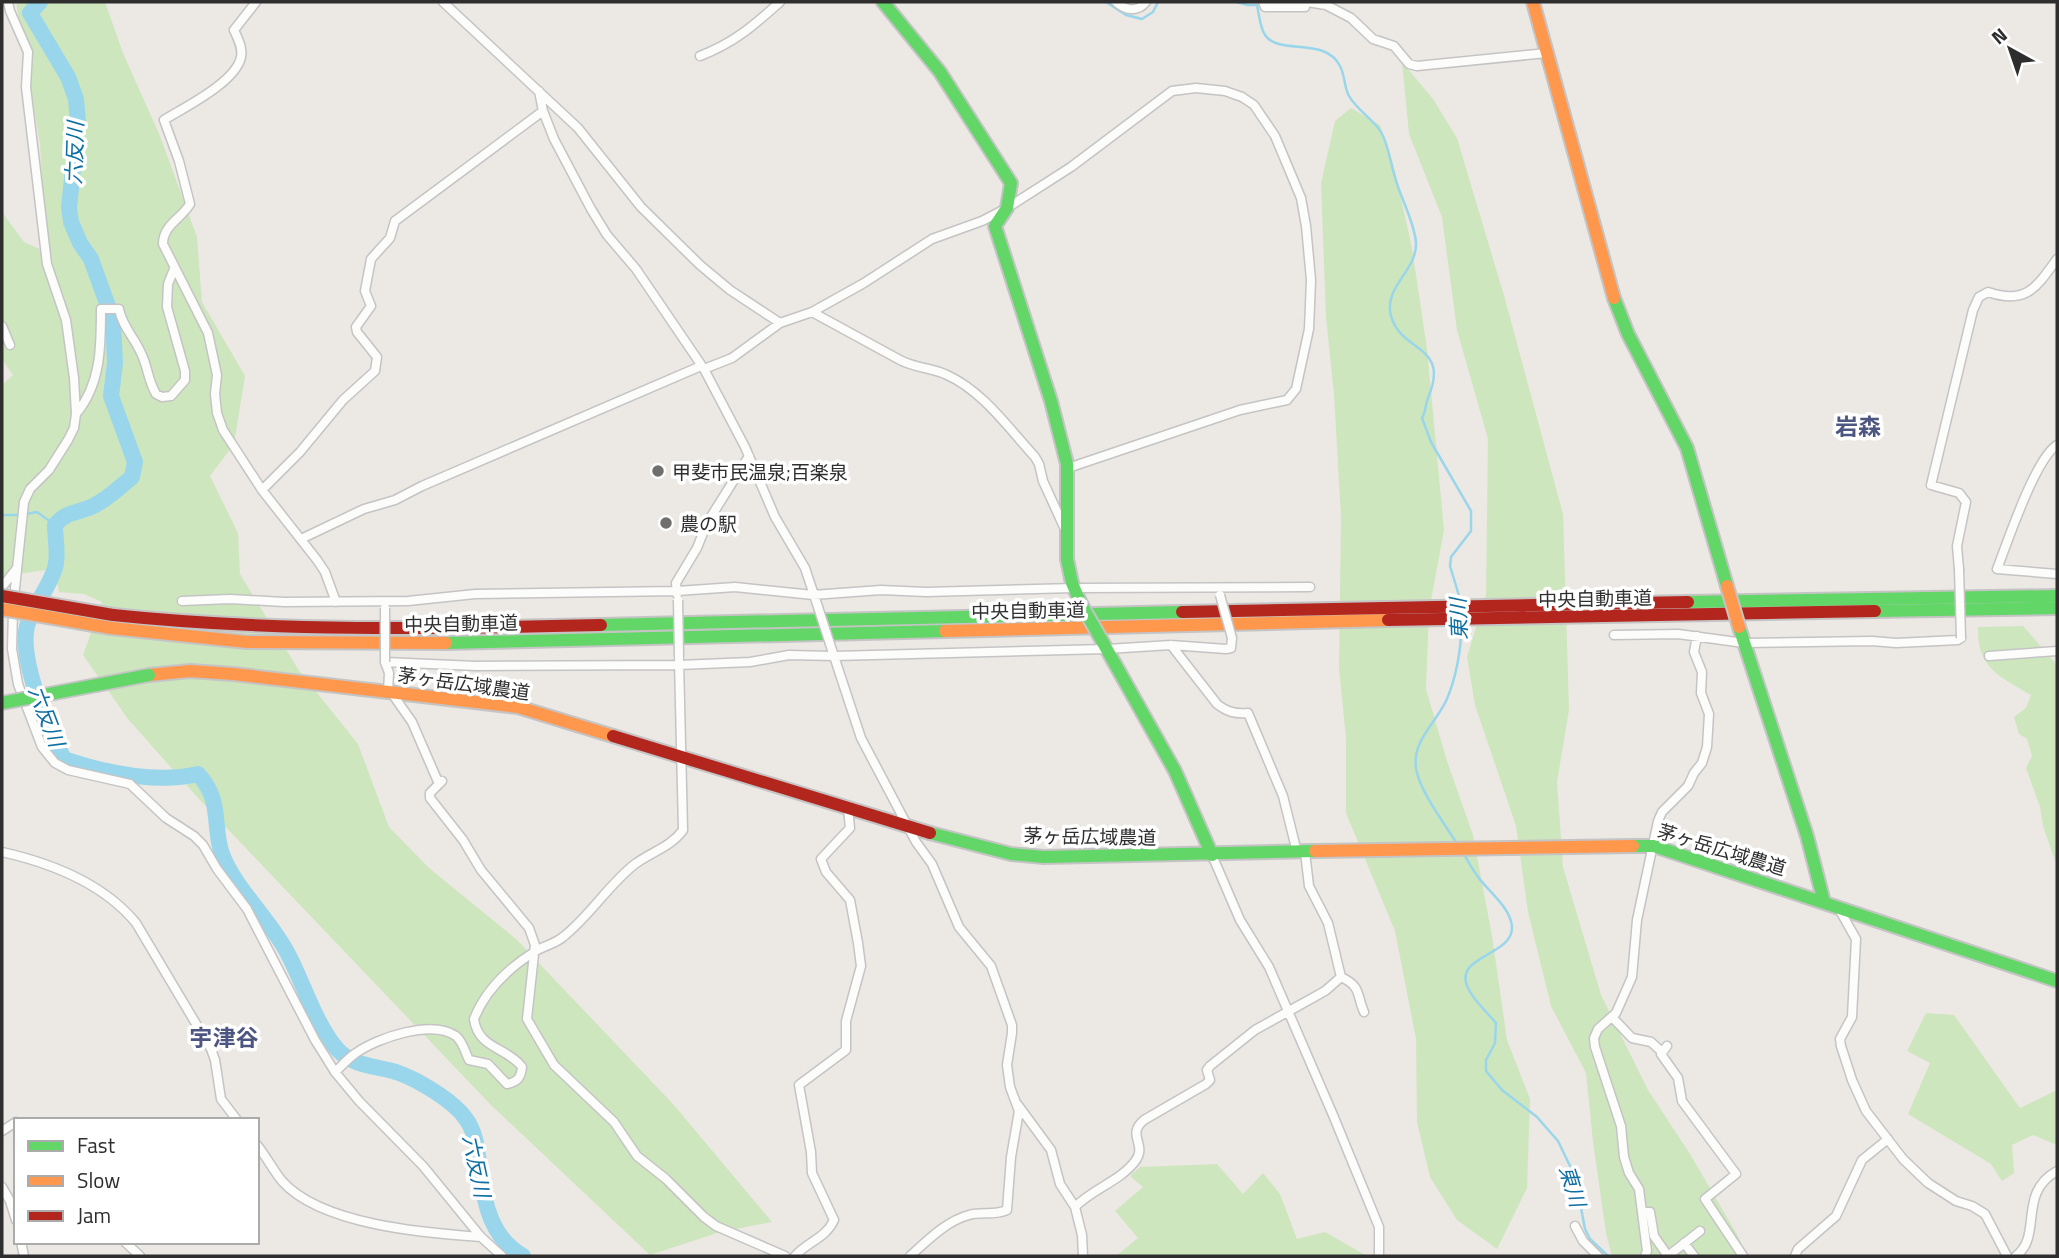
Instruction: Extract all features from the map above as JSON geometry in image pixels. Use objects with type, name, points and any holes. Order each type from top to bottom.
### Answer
[{"type":"main road","points":[[883,2],[940,72],[1011,183],[1007,208],[995,226],[1051,401],[1068,468],[1067,559],[1074,588],[1154,729],[1196,814],[1212,855]]},
{"type":"main road","points":[[1533,2],[1614,297],[1628,334],[1687,448],[1739,627],[1807,836],[1824,902]]},
{"type":"main road","name":"中央自動車道","points":[[2,596],[112,622]]},
{"type":"main road","name":"中央自動車道","points":[[1522,613],[2057,596]]},
{"type":"main road","name":"中央自動車道","points":[[2,609],[112,622],[174,622],[246,627],[452,629],[1377,614],[2057,608]]},
{"type":"main road","name":"茅ヶ岳広域農道","points":[[2,703],[149,675],[190,671],[519,707],[987,849],[1044,858],[1654,846],[2057,981]]},
{"type":"street","points":[[8,2],[28,52],[26,87],[47,264],[66,320],[75,378],[74,428],[49,470],[30,489],[23,508],[11,627],[18,684],[42,747],[55,763],[68,770],[130,784],[166,818],[203,845],[247,909],[315,1040],[335,1072],[359,1101],[423,1166],[481,1237],[502,1256]]},
{"type":"street","points":[[256,2],[234,30],[242,48],[241,59],[235,69],[199,99],[164,120],[179,160],[190,204],[183,215],[163,233],[163,244],[208,334],[217,376],[217,413],[223,430],[262,490],[325,572],[336,602]]},
{"type":"street","points":[[443,2],[578,128],[641,207],[700,265],[730,290],[780,323]]},
{"type":"street","points":[[700,56],[724,47],[780,2]]},
{"type":"street","points":[[1116,2],[1124,9],[1136,9],[1146,2]]},
{"type":"street","points":[[1263,2],[1265,7],[1306,6],[1306,2],[1326,5],[1351,18],[1373,39],[1394,46],[1409,64],[1417,66],[1547,52]]},
{"type":"street","points":[[301,539],[364,509],[395,500],[422,486],[702,368],[732,358],[780,323],[812,312],[864,283],[932,239],[982,221],[1007,208],[1072,167],[1172,91],[1196,88],[1242,97],[1254,105],[1275,136],[1301,198],[1311,280],[1309,329],[1296,388],[1287,400],[1240,410],[1068,468]]},
{"type":"street","points":[[539,91],[543,111],[554,139],[596,218],[643,280],[702,368],[749,456],[775,517],[805,568],[860,738],[916,842],[932,864],[959,927],[991,967],[1012,1025],[1007,1065],[1010,1087],[1018,1104],[1051,1150],[1060,1184],[1074,1208],[1082,1235],[1083,1256]]},
{"type":"street","points":[[262,490],[300,452],[343,400],[376,371],[377,357],[356,327],[371,306],[365,291],[371,259],[390,237],[392,224],[543,111]]},
{"type":"street","points":[[1614,635],[1697,636],[1744,643],[1896,643],[1961,638],[1958,546],[1966,502],[1959,493],[1931,485],[1973,310],[1979,298],[1988,292],[2007,299],[2024,295],[2042,280],[2057,259]]},
{"type":"street","points":[[76,414],[92,388],[101,349],[101,309],[118,309],[121,321],[139,347],[150,384],[156,394],[162,397],[171,396],[185,380],[185,371],[167,307],[168,284],[174,269]]},
{"type":"street","points":[[812,312],[912,366],[947,375],[966,386],[1035,457],[1067,533]]},
{"type":"street","points":[[2,326],[10,345]]},
{"type":"street","points":[[2057,445],[2050,450],[2034,478],[1997,569],[2057,574]]},
{"type":"street","points":[[335,1072],[357,1052],[410,1031],[432,1029],[456,1037],[470,1060],[488,1064],[507,1084],[516,1082],[521,1075],[522,1067],[516,1059],[484,1041],[478,1034],[474,1019],[487,993],[535,951],[562,938],[618,879],[637,863],[676,840],[682,830],[676,583],[708,523],[749,456]]},
{"type":"street","points":[[2,587],[17,568]]},
{"type":"street","points":[[182,601],[230,599],[385,605],[503,593],[677,596],[735,587],[814,595],[881,590],[926,592],[1074,588],[1219,591],[1310,587]]},
{"type":"street","points":[[385,662],[476,666],[750,662],[789,655],[834,656],[1104,644],[1226,649],[1231,648],[1232,638],[1219,591]]},
{"type":"street","points":[[385,605],[385,662],[389,673],[389,692],[412,722],[440,783],[430,793],[430,798],[463,840],[481,870],[534,937],[535,951],[527,1019],[554,1065],[614,1122],[637,1156],[666,1179],[704,1217],[716,1226],[785,1256]]},
{"type":"street","points":[[1645,1256],[1647,1251],[1639,1189],[1629,1173],[1624,1157],[1621,1126],[1594,1038],[1598,1029],[1612,1017],[1632,977],[1637,920],[1662,812],[1688,786],[1693,773],[1702,764],[1707,747],[1709,714],[1701,693],[1702,672],[1694,652],[1697,636]]},
{"type":"street","points":[[1171,645],[1217,705],[1225,711],[1248,713],[1283,796],[1309,886],[1328,923],[1341,977],[1359,993],[1364,1012]]},
{"type":"street","points":[[1989,656],[2057,651]]},
{"type":"street","points":[[795,1256],[824,1235],[834,1220],[812,1173],[799,1085],[846,1050],[846,1021],[861,966],[850,900],[821,864],[821,859],[850,828],[848,808]]},
{"type":"street","points":[[2,852],[56,868],[84,882],[128,912],[211,1049],[222,1099],[236,1118]]},
{"type":"street","points":[[1212,855],[1240,920],[1269,967],[1379,1227],[1379,1256]]},
{"type":"street","points":[[1838,906],[1856,939],[1852,1017],[1840,1039],[1852,1080],[1866,1111],[1903,1159],[1928,1183],[1956,1201],[1986,1214],[2007,1256]]},
{"type":"street","points":[[1074,1208],[1138,1157],[1140,1150],[1135,1132],[1138,1125],[1206,1084],[1210,1080],[1208,1070],[1217,1059],[1255,1030],[1325,991],[1341,977]]},
{"type":"street","points":[[1612,1017],[1632,1038],[1651,1042],[1665,1049],[1661,1054],[1678,1078],[1682,1101],[1736,1174],[1705,1199],[1743,1256]]},
{"type":"street","points":[[910,1256],[935,1234],[958,1219],[971,1214],[1000,1213],[1007,1210],[1018,1104]]},
{"type":"street","points":[[1795,1256],[1798,1249],[1836,1216],[1862,1160],[1888,1139]]},
{"type":"street","points":[[259,1148],[281,1180],[295,1192],[335,1213],[416,1233],[481,1237]]},
{"type":"street","points":[[2016,1256],[2026,1244],[2038,1188],[2057,1171]]},
{"type":"street","points":[[2,1186],[14,1214]]},
{"type":"street","points":[[1642,1212],[1650,1212],[1654,1236],[1668,1256],[1700,1231]]},
{"type":"street","points":[[1575,1226],[1583,1241],[1598,1256]]},
{"type":"street","points":[[1684,1243],[1693,1256]]},
{"type":"street","points":[[127,1244],[140,1256]]},
{"type":"green space","points":[[16,2],[105,2],[123,53],[160,136],[197,237],[202,302],[245,376],[234,444],[210,476],[238,533],[240,574],[298,669],[358,744],[389,827],[429,868],[516,939],[673,1104],[772,1222],[720,1232],[650,1255],[490,1104],[198,798],[128,719],[83,655],[102,602],[84,594],[59,592],[54,569],[2,576],[2,385],[13,375],[2,359],[2,212],[24,242],[46,252],[40,144]]},
{"type":"green space","points":[[1402,62],[1433,99],[1457,138],[1505,299],[1563,514],[1569,710],[1557,782],[1563,867],[1601,995],[1648,1090],[1690,1154],[1747,1256],[1612,1256],[1606,1233],[1593,1142],[1586,1073],[1551,1006],[1528,912],[1516,826],[1475,705],[1467,657],[1486,594],[1488,439],[1457,330],[1442,217],[1409,134]]},
{"type":"green space","points":[[1351,108],[1380,125],[1394,167],[1412,248],[1427,349],[1444,530],[1429,611],[1426,689],[1473,835],[1492,936],[1507,1040],[1530,1099],[1527,1188],[1497,1249],[1457,1220],[1430,1177],[1417,1122],[1416,1039],[1395,931],[1346,813],[1346,738],[1339,669],[1341,517],[1334,395],[1326,317],[1321,183],[1335,121]]},
{"type":"green space","points":[[2023,626],[2057,665],[2057,866],[2026,768],[2032,756],[2027,739],[2019,734],[2014,717],[2026,708],[2031,695],[1992,669],[1981,652],[1979,641],[1978,627]]},
{"type":"green space","points":[[1926,1013],[1954,1015],[2020,1108],[2057,1090],[2057,1145],[2033,1135],[2012,1145],[2014,1173],[2002,1181],[1991,1164],[1908,1114],[1930,1063],[1907,1051]]},
{"type":"green space","points":[[1217,1164],[1243,1194],[1263,1173],[1280,1194],[1297,1239],[1325,1232],[1367,1256],[1116,1256],[1138,1238],[1115,1211],[1143,1187],[1130,1176],[1140,1167]]},
{"type":"waterway","name":"六反川","points":[[40,2],[30,13],[68,77],[76,99],[78,122],[69,207],[71,222],[91,259],[113,320],[115,363],[111,396],[135,462],[132,477],[110,495],[89,508],[65,516],[55,525],[55,568],[27,626],[27,657],[36,694],[64,759],[131,776],[165,778],[198,774],[211,794],[219,843],[228,867],[282,943],[330,1040],[351,1059],[414,1080],[434,1091],[460,1112],[470,1125],[474,1137],[491,1219],[503,1240],[523,1256]]},
{"type":"waterway","name":"東川","points":[[1106,2],[1126,15],[1142,19],[1153,12],[1158,2]]},
{"type":"waterway","name":"東川","points":[[1236,2],[1257,5],[1263,32],[1272,41],[1324,51],[1333,57],[1342,70],[1349,96],[1378,127],[1386,143],[1416,243],[1411,262],[1392,296],[1391,316],[1404,337],[1429,358],[1433,368],[1433,380],[1422,418],[1431,442],[1471,511],[1471,531],[1451,557],[1450,566],[1460,599]]},
{"type":"waterway","points":[[26,514],[37,512],[55,525]]},
{"type":"waterway","points":[[2,515],[19,515]]},
{"type":"waterway","name":"東川","points":[[1456,842],[1422,786],[1416,758],[1417,749],[1425,733],[1450,692],[1459,652],[1461,623]]},
{"type":"waterway","name":"東川","points":[[1462,851],[1472,869],[1507,913],[1512,927],[1510,937],[1503,945],[1475,963],[1465,978],[1469,990],[1496,1023],[1495,1043],[1486,1060],[1486,1071],[1502,1090],[1537,1117],[1558,1141],[1571,1168],[1585,1229],[1590,1239],[1608,1256]]},
{"type":"traffic: fast","points":[[883,2],[940,72],[1011,183],[1007,208],[995,226],[1051,401],[1067,464],[1067,559],[1072,583],[1081,604]]},
{"type":"traffic: fast","points":[[1614,298],[1628,334],[1687,448],[1727,586]]},
{"type":"traffic: fast","points":[[1688,602],[2057,596]]},
{"type":"traffic: fast","points":[[1081,604],[1101,639]]},
{"type":"traffic: fast","points":[[1875,611],[2057,608]]},
{"type":"traffic: fast","points":[[601,625],[1182,612]]},
{"type":"traffic: fast","points":[[1739,627],[1807,836],[1824,902]]},
{"type":"traffic: fast","points":[[446,643],[945,631]]},
{"type":"traffic: fast","points":[[1101,639],[1175,771],[1212,855]]},
{"type":"traffic: fast","points":[[2,703],[149,675]]},
{"type":"traffic: fast","points":[[930,833],[1011,854],[1044,857],[1315,851]]},
{"type":"traffic: fast","points":[[1633,846],[1654,846],[2057,981]]},
{"type":"traffic: slow","points":[[1533,2],[1614,298]]},
{"type":"traffic: slow","points":[[1727,586],[1739,627]]},
{"type":"traffic: slow","points":[[2,609],[111,628]]},
{"type":"traffic: slow","points":[[945,631],[1388,620]]},
{"type":"traffic: slow","points":[[111,628],[247,642],[446,643]]},
{"type":"traffic: slow","points":[[149,675],[190,671],[233,674],[518,707],[613,736]]},
{"type":"traffic: slow","points":[[1315,851],[1633,846]]},
{"type":"traffic: jam","points":[[2,596],[113,615]]},
{"type":"traffic: jam","points":[[1182,612],[1688,602]]},
{"type":"traffic: jam","points":[[1388,620],[1875,611]]},
{"type":"traffic: jam","points":[[113,615],[296,627],[601,625]]},
{"type":"traffic: jam","points":[[613,736],[930,833]]},
{"type":"place","name":"甲斐市民温泉;百楽泉","points":[[658,471]]},
{"type":"place","name":"農の駅","points":[[666,523]]},
{"type":"district","name":"岩森","points":[[1858,426]]},
{"type":"district","name":"宇津谷","points":[[224,1037]]}]
